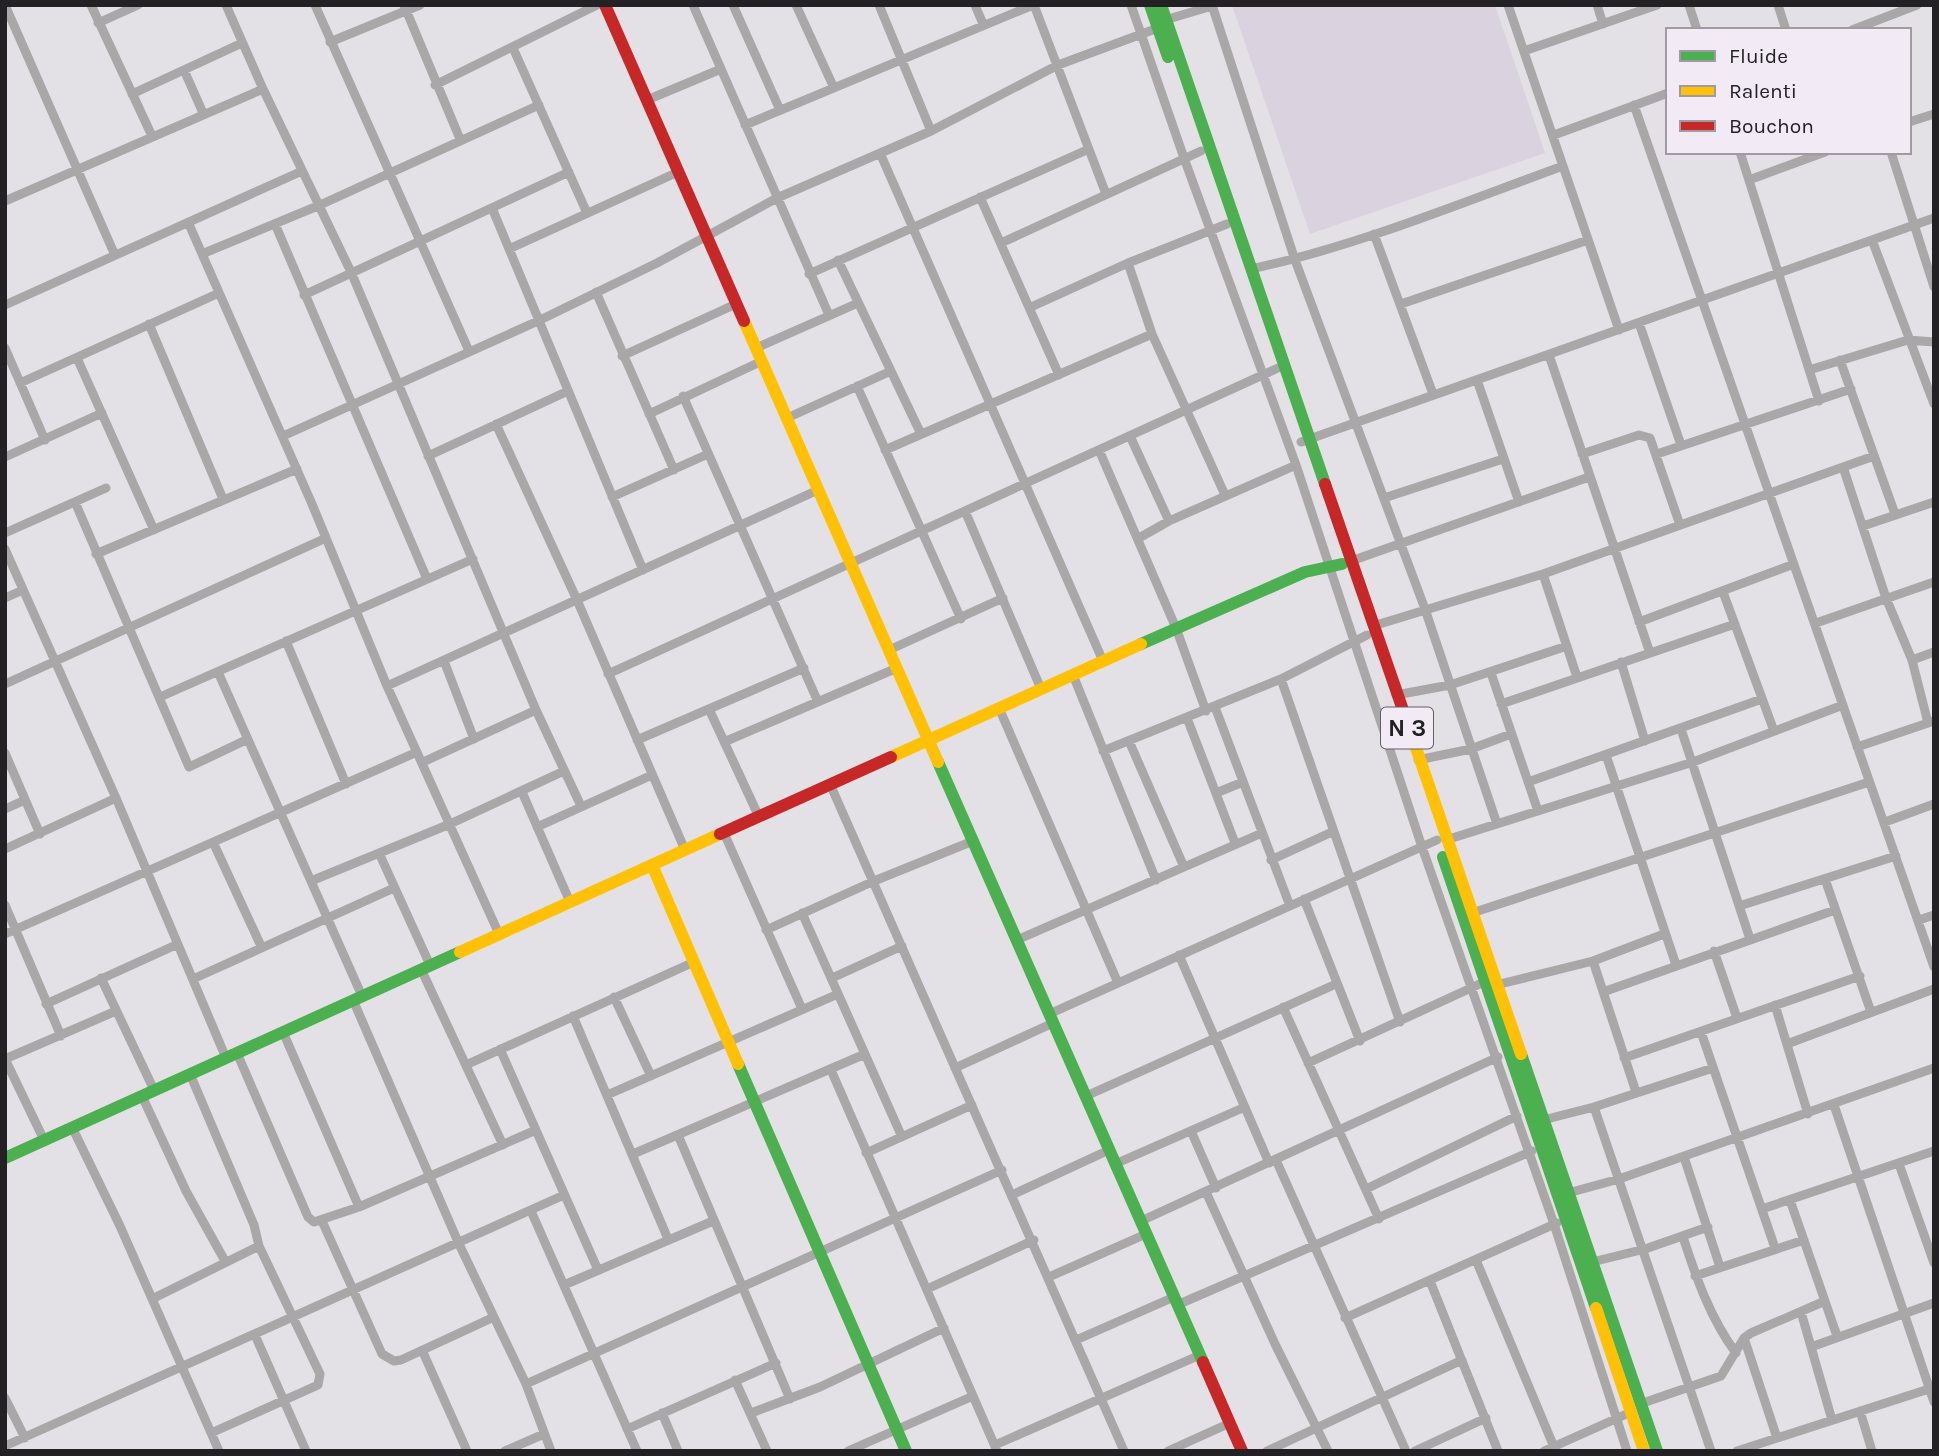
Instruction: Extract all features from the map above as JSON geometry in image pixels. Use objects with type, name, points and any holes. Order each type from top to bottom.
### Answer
[{"type":"street","points":[[5,5],[114,253]]},
{"type":"street","points":[[91,5],[152,136]]},
{"type":"street","points":[[98,23],[138,5]]},
{"type":"street","points":[[226,5],[262,89],[351,272],[536,710],[581,806]]},
{"type":"street","points":[[315,5],[469,351]]},
{"type":"street","points":[[330,42],[405,8],[420,5]]},
{"type":"street","points":[[435,85],[597,5]]},
{"type":"street","points":[[605,5],[1242,1451]]},
{"type":"street","points":[[693,5],[829,316]]},
{"type":"street","points":[[733,5],[780,110]]},
{"type":"street","points":[[796,5],[834,88]]},
{"type":"street","points":[[879,5],[931,131]]},
{"type":"street","points":[[975,5],[983,24]]},
{"type":"street","points":[[745,125],[1034,5],[1106,194]]},
{"type":"street","points":[[1076,1340],[1379,1219],[1535,1150],[1517,1116],[1496,1059],[1484,984],[1422,847],[1365,634],[1341,564],[1296,464],[1131,5]]},
{"type":"street","name":"N 3","points":[[1150,5],[1162,24],[1251,269],[1365,634],[1441,840],[1472,913],[1484,984],[1543,1120],[1592,1262],[1636,1408],[1644,1451]]},
{"type":"street","name":"N 3","points":[[1161,5],[1162,24],[1201,151],[1305,440]]},
{"type":"street","points":[[1508,5],[1619,330]]},
{"type":"street","points":[[1597,5],[1603,24]]},
{"type":"street","points":[[1524,51],[1657,5]]},
{"type":"street","points":[[1689,5],[1697,28]]},
{"type":"street","points":[[1777,5],[1785,28]]},
{"type":"street","points":[[1857,28],[1917,5]]},
{"type":"street","points":[[283,436],[538,321],[657,263],[777,198],[931,131],[1058,65],[1212,6],[1295,260],[1425,609],[1497,824]]},
{"type":"street","points":[[405,8],[435,85],[460,139]]},
{"type":"street","points":[[132,94],[242,43]]},
{"type":"street","points":[[513,48],[587,213]]},
{"type":"street","points":[[647,100],[720,69]]},
{"type":"street","points":[[184,70],[203,113]]},
{"type":"street","points":[[6,200],[262,89]]},
{"type":"street","points":[[1554,135],[1666,94]]},
{"type":"street","points":[[202,254],[275,225],[539,105]]},
{"type":"street","points":[[1634,105],[1704,299],[1934,967]]},
{"type":"street","points":[[1911,121],[1934,114]]},
{"type":"street","points":[[809,274],[1089,149]]},
{"type":"street","points":[[1001,243],[1201,151]]},
{"type":"street","points":[[880,153],[1102,661]]},
{"type":"street","points":[[1741,154],[1819,401]]},
{"type":"street","points":[[1749,180],[1820,154]]},
{"type":"street","points":[[1892,154],[1934,287]]},
{"type":"street","points":[[1251,269],[1295,260],[1374,234],[1563,166]]},
{"type":"street","points":[[5,305],[114,253],[303,171]]},
{"type":"street","points":[[304,295],[569,172]]},
{"type":"street","points":[[509,249],[678,172]]},
{"type":"street","points":[[980,197],[1059,375]]},
{"type":"street","points":[[492,208],[643,570]]},
{"type":"street","points":[[1305,440],[1934,218]]},
{"type":"street","points":[[188,222],[283,436],[387,685],[499,934]]},
{"type":"street","points":[[1031,307],[1227,224]]},
{"type":"street","points":[[275,225],[350,405],[427,579]]},
{"type":"street","points":[[1374,234],[1433,394]]},
{"type":"street","points":[[1401,304],[1588,240]]},
{"type":"street","points":[[1871,240],[1934,404]]},
{"type":"street","points":[[838,260],[921,434]]},
{"type":"street","points":[[1128,264],[1152,334],[1225,495]]},
{"type":"street","points":[[596,292],[674,470]]},
{"type":"street","points":[[20,383],[219,293]]},
{"type":"street","points":[[756,348],[858,303]]},
{"type":"street","points":[[622,356],[736,304]]},
{"type":"street","points":[[1639,323],[1681,446]]},
{"type":"street","points":[[149,324],[223,499]]},
{"type":"street","points":[[885,450],[1152,334]]},
{"type":"street","points":[[1809,370],[1908,340],[1934,342]]},
{"type":"street","points":[[5,348],[44,439]]},
{"type":"street","points":[[1549,355],[1650,653]]},
{"type":"street","points":[[77,358],[154,530]]},
{"type":"street","points":[[1840,360],[1895,514]]},
{"type":"street","points":[[649,414],[762,361]]},
{"type":"street","points":[[608,674],[1278,368]]},
{"type":"street","points":[[787,418],[891,371]]},
{"type":"street","points":[[1477,380],[1519,502]]},
{"type":"street","points":[[857,386],[961,619]]},
{"type":"street","points":[[1657,454],[1851,389]]},
{"type":"street","points":[[428,456],[568,391]]},
{"type":"street","points":[[683,396],[818,702]]},
{"type":"street","points":[[5,457],[102,413]]},
{"type":"street","points":[[496,424],[577,600],[685,850]]},
{"type":"street","points":[[1582,454],[1645,435],[1650,438],[1680,525]]},
{"type":"street","points":[[1130,436],[1169,521]]},
{"type":"street","points":[[1100,450],[1243,782],[1290,906]]},
{"type":"street","points":[[612,498],[708,454]]},
{"type":"street","points":[[1103,751],[1281,679],[1365,634],[1425,609],[1543,574],[1874,456]]},
{"type":"street","points":[[1384,498],[1503,459]]},
{"type":"street","points":[[1139,538],[1169,521],[1296,464]]},
{"type":"street","points":[[1843,467],[1886,598],[1912,660],[1931,722],[1857,747]]},
{"type":"street","points":[[96,554],[296,469]]},
{"type":"street","points":[[7,1153],[44,1140],[1175,628],[1305,572],[1341,564],[1589,477]]},
{"type":"street","points":[[5,533],[106,488]]},
{"type":"street","points":[[387,685],[818,491]]},
{"type":"street","points":[[75,502],[189,766],[246,740]]},
{"type":"street","points":[[1863,526],[1934,502]]},
{"type":"street","points":[[964,511],[1041,689]]},
{"type":"street","points":[[5,684],[326,538]]},
{"type":"street","points":[[5,550],[148,870],[193,979],[308,1217],[314,1222],[322,1221],[359,1207],[536,1130]]},
{"type":"street","points":[[160,697],[473,559]]},
{"type":"street","points":[[1639,622],[1794,564]]},
{"type":"street","points":[[1543,574],[1577,677]]},
{"type":"street","points":[[1816,623],[1934,582]]},
{"type":"street","points":[[5,598],[23,590]]},
{"type":"street","points":[[1723,592],[1774,731]]},
{"type":"street","points":[[889,650],[1003,598]]},
{"type":"street","points":[[1501,704],[1735,624]]},
{"type":"street","name":"N 3","points":[[1365,634],[1396,695],[1418,760],[1484,984],[1508,1053],[1535,1150],[1559,1222],[1636,1408],[1657,1451]]},
{"type":"street","points":[[286,641],[346,784]]},
{"type":"street","points":[[1396,695],[1450,685],[1567,646]]},
{"type":"street","points":[[1912,660],[1934,652]]},
{"type":"street","points":[[444,661],[474,739]]},
{"type":"street","points":[[1620,663],[1645,741]]},
{"type":"street","points":[[637,740],[804,668]]},
{"type":"street","points":[[724,742],[897,668]]},
{"type":"street","points":[[218,672],[327,918],[430,1175],[459,1244],[526,1384],[551,1451]]},
{"type":"street","points":[[1491,673],[1538,811]]},
{"type":"street","points":[[1073,674],[1156,880]]},
{"type":"street","points":[[1281,679],[1400,1022]]},
{"type":"street","points":[[1528,782],[1762,699]]},
{"type":"street","points":[[955,1068],[1118,983],[1422,847],[1693,762],[1843,705]]},
{"type":"street","points":[[999,708],[1118,983]]},
{"type":"street","points":[[709,709],[758,817]]},
{"type":"street","points":[[423,762],[536,710]]},
{"type":"street","points":[[1187,718],[1235,843]]},
{"type":"street","points":[[1681,729],[1750,939]]},
{"type":"street","points":[[1418,760],[1471,748],[1511,734]]},
{"type":"street","points":[[1129,741],[1184,867]]},
{"type":"street","points":[[5,934],[417,752]]},
{"type":"street","points":[[5,753],[40,834]]},
{"type":"street","points":[[1606,754],[1676,965]]},
{"type":"street","points":[[311,881],[450,824],[564,771]]},
{"type":"street","points":[[537,827],[652,775]]},
{"type":"street","points":[[1216,793],[1243,782]]},
{"type":"street","points":[[1472,913],[1640,860],[1869,782]]},
{"type":"street","points":[[830,784],[1034,1240],[1124,1451]]},
{"type":"street","points":[[522,792],[570,902]]},
{"type":"street","points":[[5,849],[116,798]]},
{"type":"street","points":[[5,809],[25,800]]},
{"type":"street","points":[[1885,822],[1934,804]]},
{"type":"street","points":[[1271,860],[1332,832]]},
{"type":"street","points":[[724,833],[802,1009]]},
{"type":"street","points":[[1017,940],[1262,833]]},
{"type":"street","points":[[766,930],[874,881],[973,841]]},
{"type":"street","points":[[213,842],[261,946]]},
{"type":"street","points":[[379,853],[503,1145]]},
{"type":"street","points":[[1739,906],[1896,856]]},
{"type":"street","points":[[652,865],[906,1451]]},
{"type":"street","points":[[1825,879],[1871,1012]]},
{"type":"street","points":[[193,979],[394,888]]},
{"type":"street","points":[[1304,899],[1360,1041]]},
{"type":"street","points":[[5,905],[61,1036]]},
{"type":"street","points":[[1604,992],[1835,910]]},
{"type":"street","points":[[802,913],[902,1137]]},
{"type":"street","points":[[1919,920],[1934,915]]},
{"type":"street","points":[[1308,1063],[1484,984],[1593,961],[1664,933]]},
{"type":"street","points":[[46,1004],[178,944]]},
{"type":"street","points":[[832,978],[902,946]]},
{"type":"street","points":[[1714,951],[1737,1018]]},
{"type":"street","points":[[1179,955],[1245,1107],[1313,1245],[1406,1451]]},
{"type":"street","points":[[1593,961],[1636,1092]]},
{"type":"street","points":[[468,1064],[694,962]]},
{"type":"street","points":[[1624,1058],[1860,976]]},
{"type":"street","points":[[101,978],[186,1191],[225,1261]]},
{"type":"street","points":[[1086,1097],[1215,1036],[1336,984]]},
{"type":"street","points":[[1787,1044],[1934,989]]},
{"type":"street","points":[[607,1095],[838,994]]},
{"type":"street","points":[[614,997],[651,1076]]},
{"type":"street","points":[[1775,1006],[1808,1114]]},
{"type":"street","points":[[1283,1007],[1379,1219]]},
{"type":"street","points":[[44,1140],[5,1059],[116,1012]]},
{"type":"street","points":[[573,1016],[668,1239]]},
{"type":"street","points":[[283,1032],[359,1207]]},
{"type":"street","points":[[1701,1032],[1775,1248]]},
{"type":"street","points":[[500,1049],[598,1270]]},
{"type":"street","points":[[1140,1221],[1339,1133],[1508,1053]]},
{"type":"street","points":[[634,1154],[865,1054]]},
{"type":"street","points":[[1543,1120],[1594,1107],[1713,1068]]},
{"type":"street","points":[[1568,1193],[1684,1157],[1934,1068]]},
{"type":"street","points":[[831,1070],[996,1448],[1200,1355]]},
{"type":"street","points":[[190,1074],[254,1225],[259,1246],[321,1380],[318,1385],[211,1433]]},
{"type":"street","points":[[866,1153],[972,1105]]},
{"type":"street","points":[[1835,1105],[1857,1179],[1934,1402]]},
{"type":"street","points":[[1115,1164],[1245,1107]]},
{"type":"street","points":[[1594,1107],[1645,1249],[1711,1451]]},
{"type":"street","points":[[1366,1189],[1517,1116]]},
{"type":"street","points":[[72,1127],[219,1451]]},
{"type":"street","points":[[1191,1131],[1211,1190],[1245,1274],[1275,1344],[1328,1451]]},
{"type":"street","points":[[678,1135],[790,1399]]},
{"type":"street","points":[[1014,1195],[1109,1150]]},
{"type":"street","points":[[1762,1209],[1934,1152]]},
{"type":"street","points":[[1684,1157],[1720,1267]]},
{"type":"street","points":[[1899,1164],[1934,1263]]},
{"type":"street","points":[[526,1384],[592,1352],[1002,1170]]},
{"type":"street","points":[[5,1446],[564,1195]]},
{"type":"street","points":[[1790,1200],[1837,1336]]},
{"type":"street","points":[[531,1211],[637,1451]]},
{"type":"street","points":[[322,1221],[382,1354],[394,1361],[494,1317]]},
{"type":"street","points":[[564,1285],[713,1221]]},
{"type":"street","points":[[1345,1318],[1559,1222],[1627,1451]]},
{"type":"street","points":[[1592,1262],[1645,1249],[1708,1227]]},
{"type":"street","points":[[1049,1277],[1146,1234]]},
{"type":"street","points":[[1682,1237],[1695,1276],[1735,1353]]},
{"type":"street","points":[[926,1289],[1034,1240]]},
{"type":"street","points":[[1695,1276],[1804,1240]]},
{"type":"street","points":[[152,1299],[259,1246]]},
{"type":"street","points":[[1476,1260],[1555,1447]]},
{"type":"street","points":[[1430,1281],[1498,1451]]},
{"type":"street","points":[[1544,1451],[1636,1408],[1721,1376],[1744,1338],[1825,1301]]},
{"type":"street","points":[[1811,1347],[1934,1303]]},
{"type":"street","points":[[1801,1312],[1832,1420]]},
{"type":"street","points":[[751,1413],[870,1365],[944,1328]]},
{"type":"street","points":[[255,1335],[306,1451]]},
{"type":"street","points":[[1744,1338],[1777,1438]]},
{"type":"street","points":[[422,1350],[467,1451]]},
{"type":"street","points":[[1267,1451],[1462,1360]]},
{"type":"street","points":[[628,1429],[776,1363]]},
{"type":"street","points":[[735,1380],[767,1451]]},
{"type":"street","points":[[1737,1451],[1931,1388]]},
{"type":"street","points":[[848,1451],[973,1396]]},
{"type":"street","points":[[5,1398],[25,1438]]},
{"type":"street","points":[[1860,1411],[1872,1451]]},
{"type":"street","points":[[662,1413],[678,1451]]},
{"type":"street","points":[[1415,1451],[1486,1419]]},
{"type":"street","points":[[1168,1451],[1230,1423]]},
{"type":"street","points":[[506,1451],[544,1434]]},
{"type":"shaded area","points":[[1232,5],[1495,5],[1545,153],[1310,234]]},
{"type":"traffic: fast","points":[[1150,5],[1168,57]]},
{"type":"traffic: fast","points":[[1161,5],[1325,484]]},
{"type":"traffic: fast","points":[[1141,644],[1305,572],[1342,564]]},
{"type":"traffic: fast","points":[[938,762],[1203,1362]]},
{"type":"traffic: fast","points":[[1443,857],[1596,1308]]},
{"type":"traffic: fast","points":[[5,1158],[460,952]]},
{"type":"traffic: fast","points":[[1521,1054],[1657,1451]]},
{"type":"traffic: fast","points":[[738,1064],[906,1451]]},
{"type":"traffic: slow","points":[[744,321],[938,762]]},
{"type":"traffic: slow","points":[[891,757],[1141,644]]},
{"type":"traffic: slow","points":[[1414,742],[1521,1054]]},
{"type":"traffic: slow","points":[[460,952],[720,834]]},
{"type":"traffic: slow","points":[[652,865],[738,1064]]},
{"type":"traffic: slow","points":[[1596,1308],[1644,1451]]},
{"type":"traffic: jam","points":[[605,5],[744,321]]},
{"type":"traffic: jam","points":[[1325,484],[1414,742]]},
{"type":"traffic: jam","points":[[720,834],[891,757]]},
{"type":"traffic: jam","points":[[1203,1362],[1242,1451]]}]
